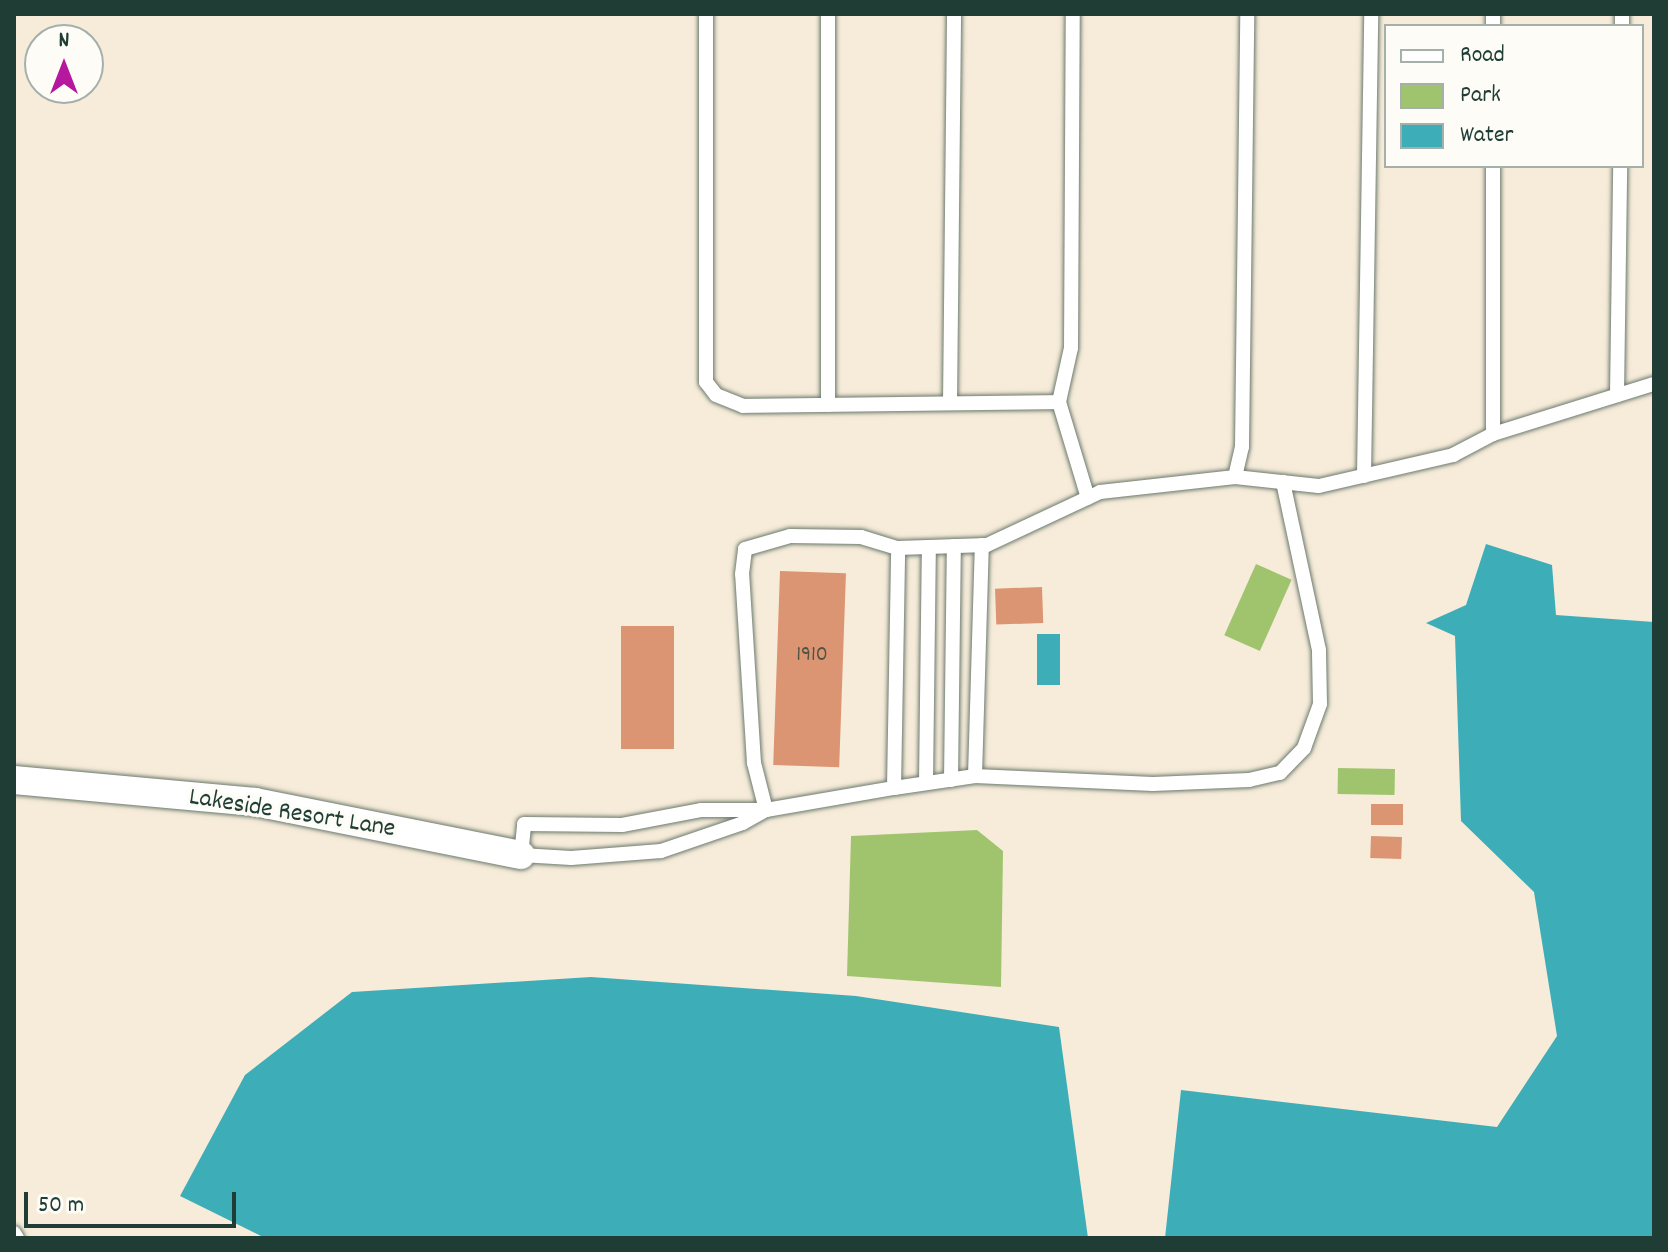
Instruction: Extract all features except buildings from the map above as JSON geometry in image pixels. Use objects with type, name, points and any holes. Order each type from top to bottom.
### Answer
[{"type":"street","name":"Lakeside Resort Lane","points":[[14,780],[255,802],[521,855]]},
{"type":"lane","points":[[706,14],[706,382],[716,395],[743,406],[1059,402]]},
{"type":"lane","points":[[828,14],[828,405]]},
{"type":"lane","points":[[950,403],[954,14]]},
{"type":"lane","points":[[1073,14],[1071,348],[1059,402],[1088,498]]},
{"type":"lane","points":[[1235,477],[1242,447],[1247,14]]},
{"type":"lane","points":[[1364,476],[1371,14]]},
{"type":"lane","points":[[1493,168],[1493,434]]},
{"type":"lane","points":[[1617,395],[1620,168]]},
{"type":"lane","points":[[766,810],[754,763],[742,574],[745,549],[790,536],[861,537],[898,548],[982,545],[1100,492],[1235,477],[1319,486],[1453,455],[1493,434],[1654,384]]},
{"type":"lane","points":[[766,810],[743,823],[661,851],[571,858],[521,855],[524,824],[622,825],[701,810],[766,810],[975,776],[1153,784],[1249,780],[1280,773],[1304,748],[1320,704],[1319,650],[1283,482]]},
{"type":"lane","points":[[975,776],[982,545]]},
{"type":"lane","points":[[951,780],[954,546]]},
{"type":"lane","points":[[926,783],[929,547]]},
{"type":"lane","points":[[894,788],[898,548]]},
{"type":"lane","points":[[14,1233],[17,1238]]},
{"type":"green space","points":[[1256,564],[1292,580],[1260,651],[1224,635]]},
{"type":"green space","points":[[1338,768],[1395,769],[1395,795],[1338,794]]},
{"type":"green space","points":[[977,830],[1003,851],[1001,987],[847,976],[851,836]]},
{"type":"water","points":[[1486,544],[1552,565],[1556,615],[1654,622],[1654,1238],[1165,1238],[1181,1090],[1497,1127],[1557,1036],[1534,892],[1461,821],[1455,636],[1426,623],[1466,605]]},
{"type":"water","points":[[1037,634],[1060,634],[1060,685],[1037,685]]},
{"type":"water","points":[[591,977],[856,996],[1059,1027],[1088,1238],[265,1238],[180,1196],[245,1075],[352,992]]}]
